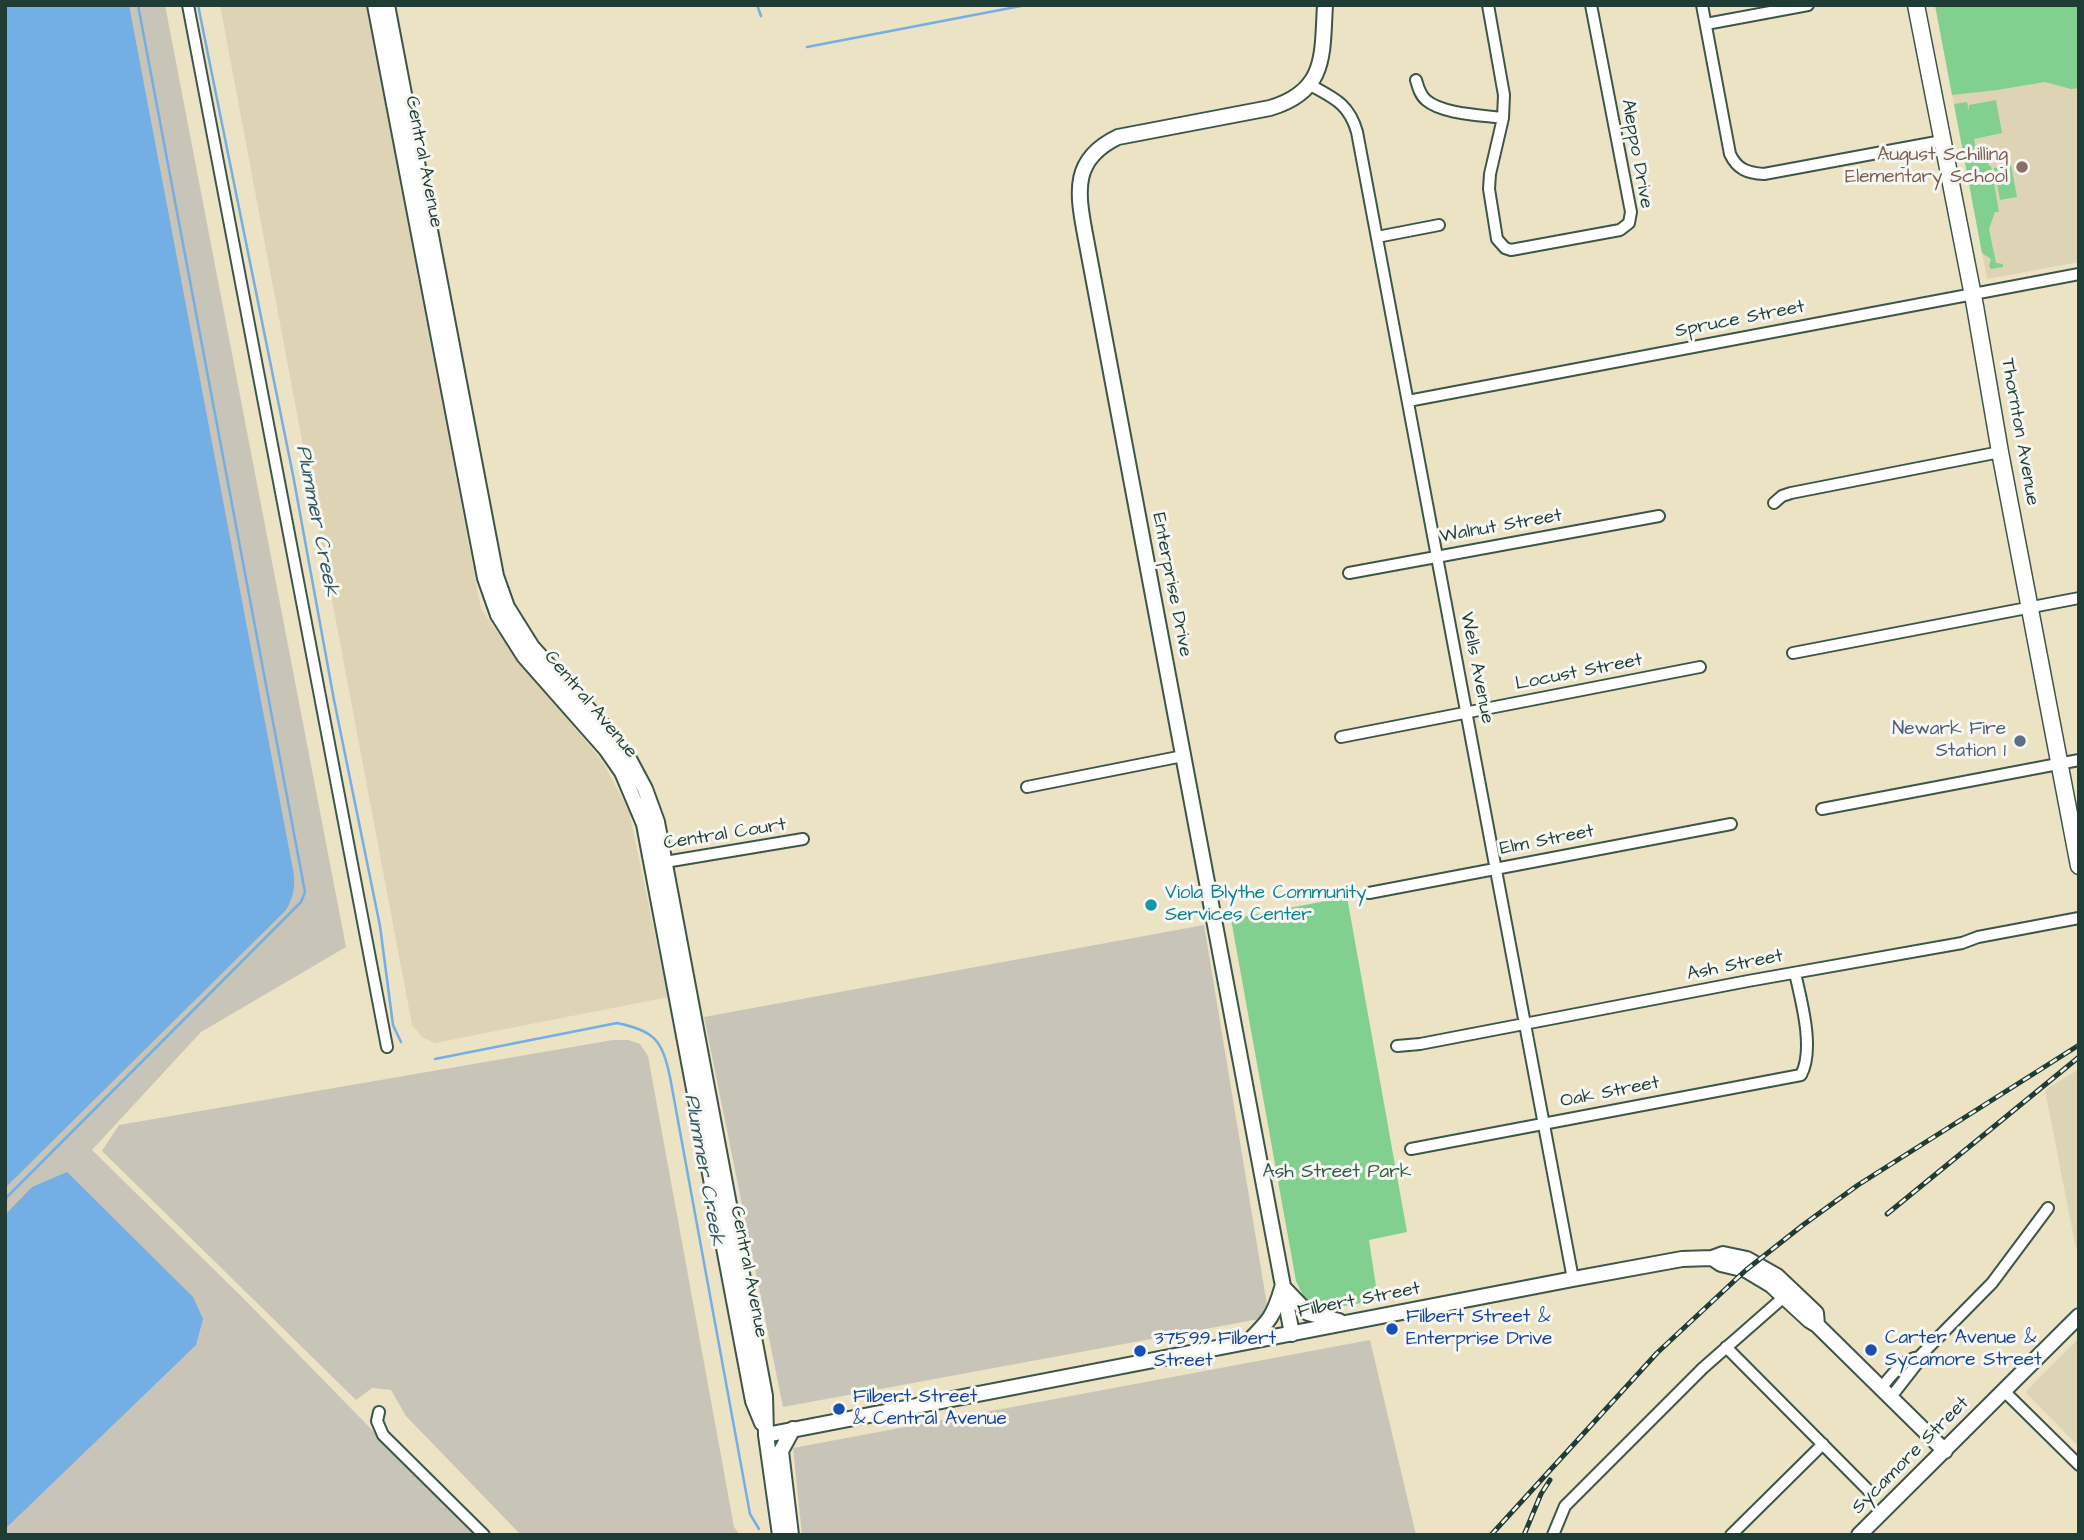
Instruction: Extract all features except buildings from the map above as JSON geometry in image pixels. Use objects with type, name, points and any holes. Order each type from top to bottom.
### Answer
[{"type":"main road","name":"Thornton Avenue","points":[[1916,5],[1973,294],[2000,452],[2079,866]]},
{"type":"street","points":[[188,5],[387,1047]]},
{"type":"street","name":"Central Avenue","points":[[374,5],[485,578],[498,615],[524,656],[606,748],[622,772],[659,863]]},
{"type":"street","name":"Central Avenue","points":[[387,5],[496,576],[507,607],[532,647],[617,741],[629,759],[645,789],[657,822],[659,863],[765,1396],[766,1434],[780,1535]]},
{"type":"street","points":[[1310,85],[1320,64],[1325,5]]},
{"type":"street","points":[[1416,80],[1424,98],[1432,104],[1451,110],[1503,118],[1504,95],[1488,5]]},
{"type":"street","name":"Aleppo Drive","points":[[1503,118],[1489,189],[1497,239],[1505,248],[1519,249],[1619,230],[1629,223],[1630,212],[1591,5]]},
{"type":"street","points":[[1702,5],[1730,154],[1734,164],[1743,171],[1763,174],[1942,141]]},
{"type":"street","points":[[1706,24],[1808,5]]},
{"type":"street","name":"Wells Avenue","points":[[1310,85],[1339,102],[1353,119],[1573,1279]]},
{"type":"street","name":"Enterprise Drive","points":[[1292,1334],[1079,202],[1081,175],[1097,151],[1106,143],[1118,137],[1283,104],[1293,100],[1310,85]]},
{"type":"street","points":[[1377,237],[1439,225]]},
{"type":"street","name":"Spruce Street","points":[[1408,401],[2079,274]]},
{"type":"street","points":[[1774,503],[1791,493],[2000,452]]},
{"type":"street","name":"Walnut Street","points":[[1349,573],[1659,516]]},
{"type":"street","points":[[1793,653],[2079,598]]},
{"type":"street","name":"Locust Street","points":[[1341,737],[1700,667]]},
{"type":"street","points":[[1027,787],[1183,756]]},
{"type":"street","points":[[1822,809],[2079,760]]},
{"type":"street","name":"Elm Street","points":[[1369,893],[1731,824]]},
{"type":"street","name":"Central Court","points":[[659,863],[803,839]]},
{"type":"street","name":"Ash Street","points":[[1397,1046],[1420,1044],[1962,943],[1978,937],[2079,918]]},
{"type":"street","name":"Oak Street","points":[[1411,1149],[1801,1075],[1807,1062],[1796,973]]},
{"type":"street","points":[[1886,1393],[1919,1362],[1919,1357],[1992,1283],[2048,1208]]},
{"type":"street","name":"Filbert Street","points":[[766,1434],[1682,1259],[1712,1258],[1721,1264],[1750,1267]]},
{"type":"street","points":[[1750,1267],[1818,1325],[1945,1451]]},
{"type":"street","points":[[1750,1267],[1777,1276],[1793,1289],[1816,1313],[1818,1325]]},
{"type":"street","points":[[1249,1341],[1271,1318],[1283,1287],[1308,1313],[1347,1322]]},
{"type":"street","points":[[1553,1535],[1565,1506],[1726,1347],[1785,1296]]},
{"type":"street","name":"Sycamore Street","points":[[1859,1535],[2079,1316]]},
{"type":"street","points":[[1726,1347],[1869,1491]]},
{"type":"street","points":[[2004,1391],[2079,1465]]},
{"type":"street","points":[[379,1412],[377,1421],[383,1435],[484,1535]]},
{"type":"street","points":[[792,1535],[781,1451],[793,1429]]},
{"type":"street","points":[[1731,1535],[1823,1444]]},
{"type":"shaded area","points":[[5,5],[165,5],[346,947],[201,1032],[92,1150],[243,1298],[475,1535],[5,1535]]},
{"type":"shaded area","points":[[220,5],[366,5],[481,609],[502,639],[602,761],[629,811],[668,997],[435,1043],[422,1037],[412,1025]]},
{"type":"shaded area","name":"August Schilling Elementary School","points":[[1935,5],[2079,5],[2079,262],[1987,279]]},
{"type":"shaded area","points":[[1204,925],[1267,1305],[1259,1319],[783,1407],[704,1017]]},
{"type":"shaded area","points":[[613,1040],[628,1040],[640,1044],[648,1056],[734,1527],[740,1535],[521,1535],[406,1416],[391,1390],[372,1388],[356,1400],[102,1151],[119,1125]]},
{"type":"shaded area","points":[[2079,1069],[2079,1253],[2045,1090]]},
{"type":"shaded area","points":[[2079,1338],[2079,1447],[2026,1393]]},
{"type":"shaded area","points":[[1370,1340],[1416,1535],[802,1535],[793,1448]]},
{"type":"green space","points":[[1935,5],[2079,5],[2079,88],[2071,89],[2045,82],[1952,95]]},
{"type":"green space","points":[[1996,100],[2002,133],[1974,139],[1977,155],[1987,154],[1999,212],[1995,212],[1989,229],[1996,263],[2003,264],[2003,267],[1991,269],[1991,259],[1982,253],[1954,104],[1967,102],[1969,111],[1969,105]]},
{"type":"green space","points":[[2011,165],[2017,197],[2000,200],[1994,168]]},
{"type":"green space","name":"Ash Street Park","points":[[1347,897],[1407,1232],[1369,1240],[1378,1300],[1321,1310],[1308,1306],[1296,1281],[1231,919]]},
{"type":"water","points":[[5,5],[129,5],[294,880],[293,893],[286,910],[5,1188]]},
{"type":"water","points":[[67,1172],[193,1297],[203,1319],[196,1345],[5,1529],[5,1215],[32,1187]]},
{"type":"waterway","points":[[5,1199],[301,902],[305,892],[138,5]]},
{"type":"waterway","name":"Plummer Creek","points":[[198,5],[380,926],[393,1025],[401,1042]]},
{"type":"waterway","points":[[757,5],[761,16]]},
{"type":"waterway","points":[[807,47],[1026,5]]},
{"type":"waterway","name":"Plummer Creek","points":[[435,1059],[617,1023],[648,1034],[660,1046],[670,1077],[750,1514],[759,1529]]},
{"type":"railway","points":[[1491,1535],[1657,1353],[1746,1270],[1858,1185],[2079,1045]]},
{"type":"railway","points":[[1887,1214],[2079,1057]]},
{"type":"railway","points":[[1524,1535],[1541,1494],[1550,1480]]},
{"type":"place","name":"August Schilling Elementary School","points":[[2022,167]]},
{"type":"place","name":"Newark Fire Station 1","points":[[2020,741]]},
{"type":"place","name":"Viola Blythe Community Services Center","points":[[1151,905]]},
{"type":"place","name":"Filbert Street & Enterprise Drive","points":[[1392,1329]]},
{"type":"place","name":"Carter Avenue & Sycamore Street","points":[[1871,1350]]},
{"type":"place","name":"37599 Filbert Street","points":[[1140,1351]]},
{"type":"place","name":"Filbert Street & Central Avenue","points":[[839,1409]]}]
